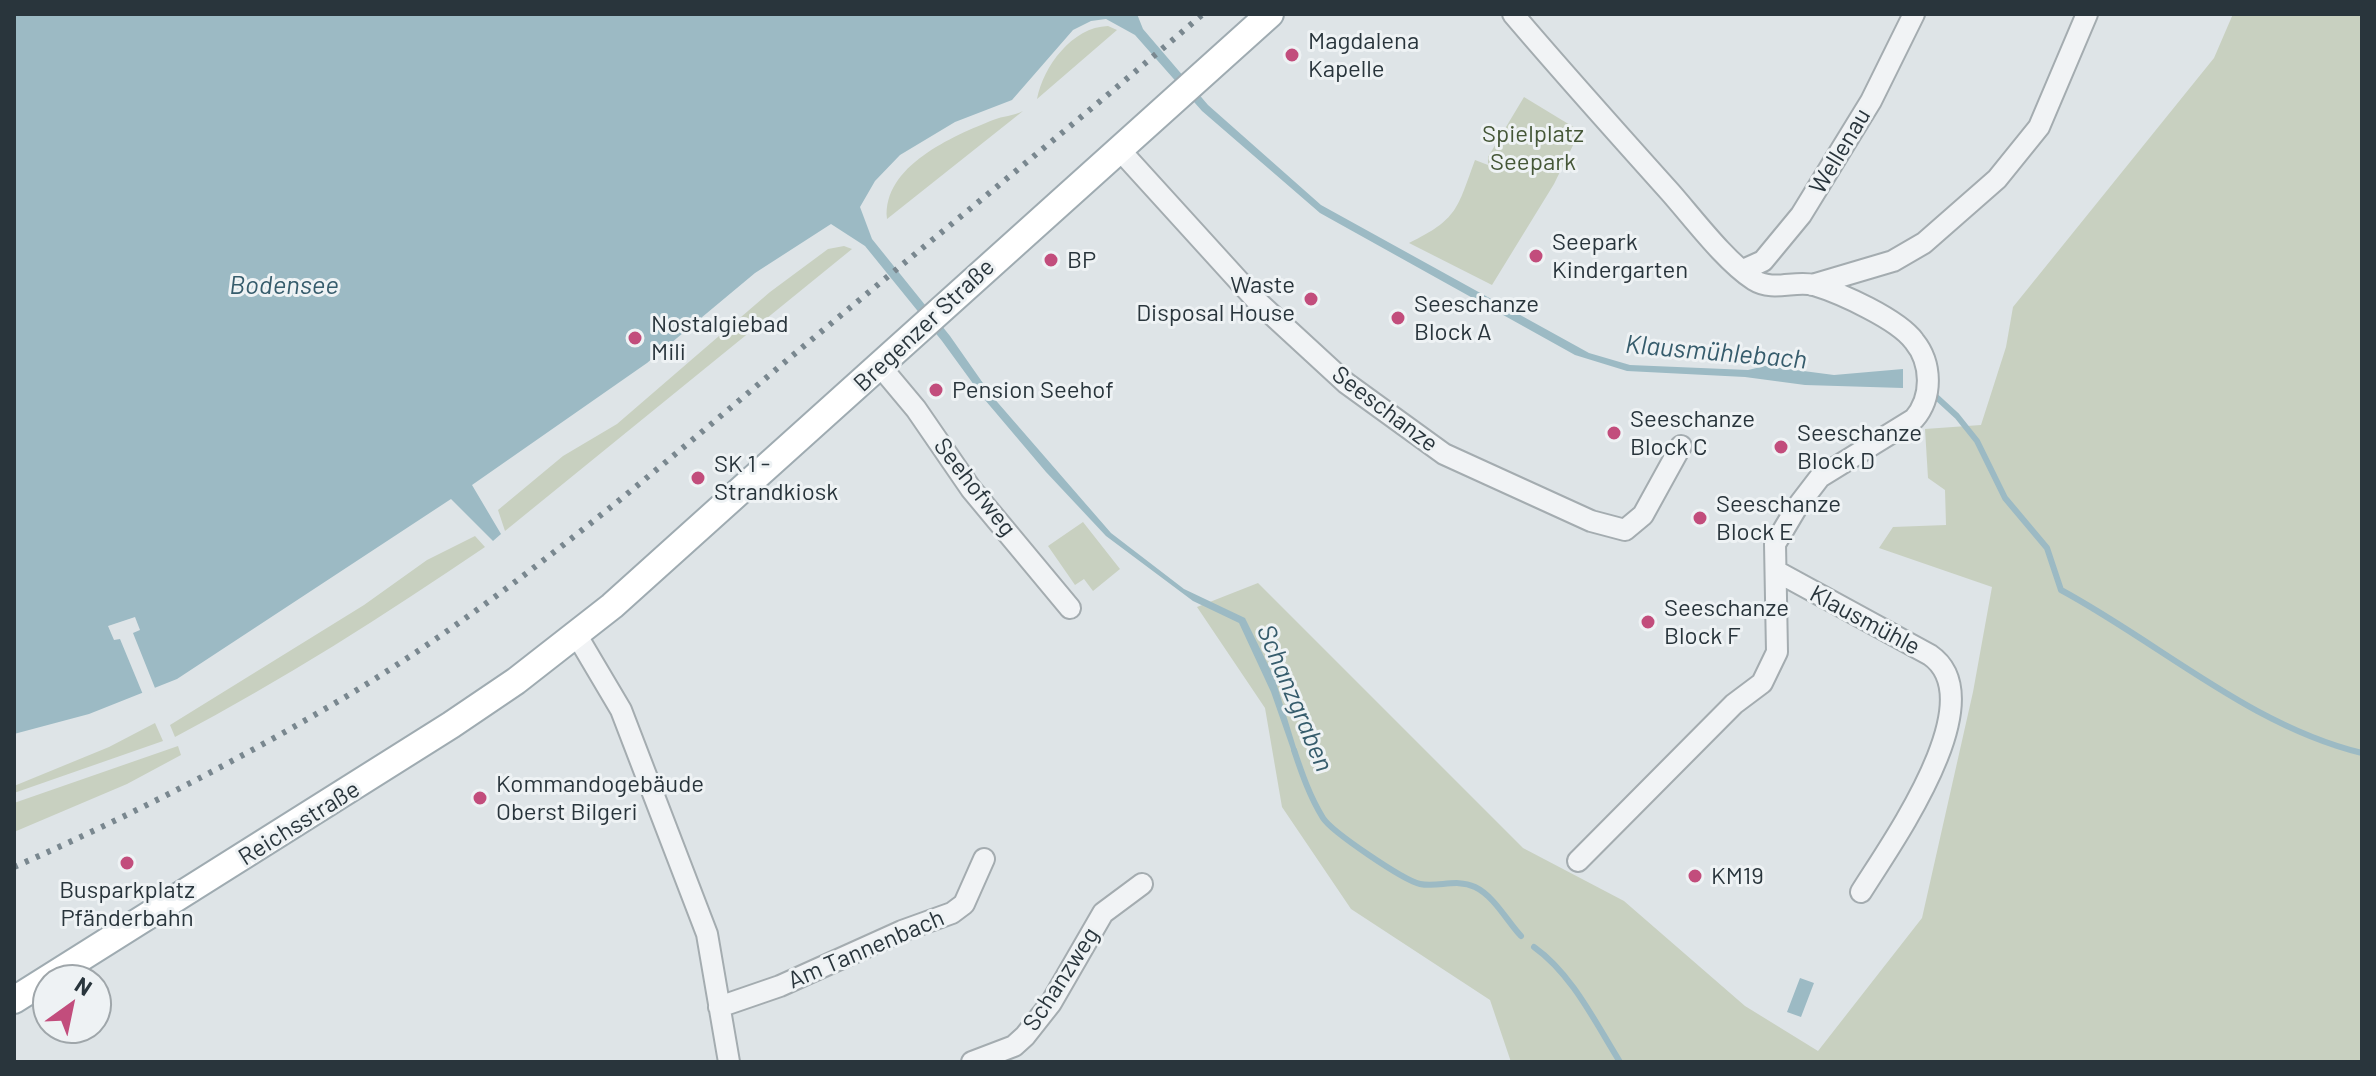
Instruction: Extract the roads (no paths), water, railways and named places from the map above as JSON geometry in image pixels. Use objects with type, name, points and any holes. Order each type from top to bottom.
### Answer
[{"type":"main road","name":"Bregenzer Straße","points":[[576,634],[612,606],[1270,14]]},
{"type":"main road","name":"Reichsstraße","points":[[14,1000],[385,769],[516,681],[576,634]]},
{"type":"street","name":"Klausmühle","points":[[1513,14],[1686,211],[1743,270],[1767,285],[1812,285],[1903,329],[1922,352],[1928,382],[1924,404],[1914,419],[1832,468],[1805,497],[1775,544],[1777,652],[1762,683],[1734,704],[1578,861]]},
{"type":"street","name":"Wellenau","points":[[1743,270],[1763,261],[1801,215],[1871,101],[1914,14]]},
{"type":"street","points":[[1812,285],[1893,261],[1924,243],[1997,179],[2039,127],[2087,14]]},
{"type":"street","name":"Seeschanze","points":[[1118,148],[1258,302],[1346,383],[1444,454],[1591,521],[1625,530],[1643,515],[1681,446]]},
{"type":"street","name":"Seehofweg","points":[[880,366],[916,409],[971,489],[1070,608]]},
{"type":"street","name":"Klausmühle","points":[[1776,571],[1930,655],[1945,668],[1950,683],[1950,714],[1932,768],[1911,810],[1861,892]]},
{"type":"street","points":[[576,634],[612,690],[659,804],[709,941],[729,1062]]},
{"type":"street","name":"Am Tannenbach","points":[[719,1007],[780,986],[902,931],[952,913],[964,904],[984,859]]},
{"type":"street","name":"Schanzweg","points":[[972,1062],[1014,1046],[1025,1036],[1051,1003],[1103,913],[1142,884]]},
{"type":"water","name":"Bodensee","points":[[14,14],[1137,14],[1143,29],[1208,105],[1321,205],[1589,353],[1630,365],[1748,370],[1765,366],[1834,375],[1903,369],[1903,388],[1805,385],[1745,377],[1627,371],[1575,355],[1320,213],[1202,111],[1135,35],[1106,19],[1091,21],[1073,30],[1012,100],[955,122],[900,155],[875,181],[860,207],[872,239],[950,336],[992,396],[1111,533],[1184,589],[1245,618],[1275,679],[1298,754],[1293,755],[1271,692],[1239,623],[1193,601],[1106,536],[985,400],[865,246],[831,224],[755,273],[647,363],[472,485],[501,534],[493,541],[451,499],[177,679],[89,714],[14,734]]},
{"type":"water","points":[[1800,978],[1814,983],[1801,1017],[1787,1012]]},
{"type":"waterway","name":"Klausmühlebach","points":[[1933,394],[1957,416],[1977,441],[2005,498],[2047,548],[2061,590],[2244,704],[2282,724],[2362,753]]},
{"type":"waterway","name":"Schanzgraben","points":[[1294,750],[1318,810],[1329,825],[1411,881],[1427,885],[1461,883],[1482,891],[1521,936]]},
{"type":"waterway","name":"Schanzgraben","points":[[1534,947],[1571,985],[1620,1062]]},
{"type":"railway","points":[[14,867],[139,809],[262,745],[408,658],[472,614],[656,470],[1203,14]]},
{"type":"place","name":"Magdalena Kapelle","points":[[1292,55]]},
{"type":"place","name":"Seepark Kindergarten","points":[[1536,256]]},
{"type":"place","name":"BP","points":[[1051,260]]},
{"type":"place","name":"Waste Disposal House","points":[[1311,299]]},
{"type":"place","name":"Seeschanze Block A","points":[[1398,318]]},
{"type":"place","name":"Nostalgiebad Mili","points":[[635,338]]},
{"type":"place","name":"Pension Seehof","points":[[936,390]]},
{"type":"place","name":"Seeschanze Block C","points":[[1614,433]]},
{"type":"place","name":"Seeschanze Block D","points":[[1781,447]]},
{"type":"place","name":"SK 1 - Strandkiosk","points":[[698,478]]},
{"type":"place","name":"Seeschanze Block E","points":[[1700,518]]},
{"type":"place","name":"Seeschanze Block F","points":[[1648,622]]},
{"type":"place","name":"Kommandogebäude Oberst Bilgeri","points":[[480,798]]},
{"type":"place","name":"Busparkplatz Pfänderbahn","points":[[127,863]]},
{"type":"place","name":"KM19","points":[[1695,876]]},
{"type":"park label","name":"Spielplatz Seepark","points":[[1533,148]]}]
